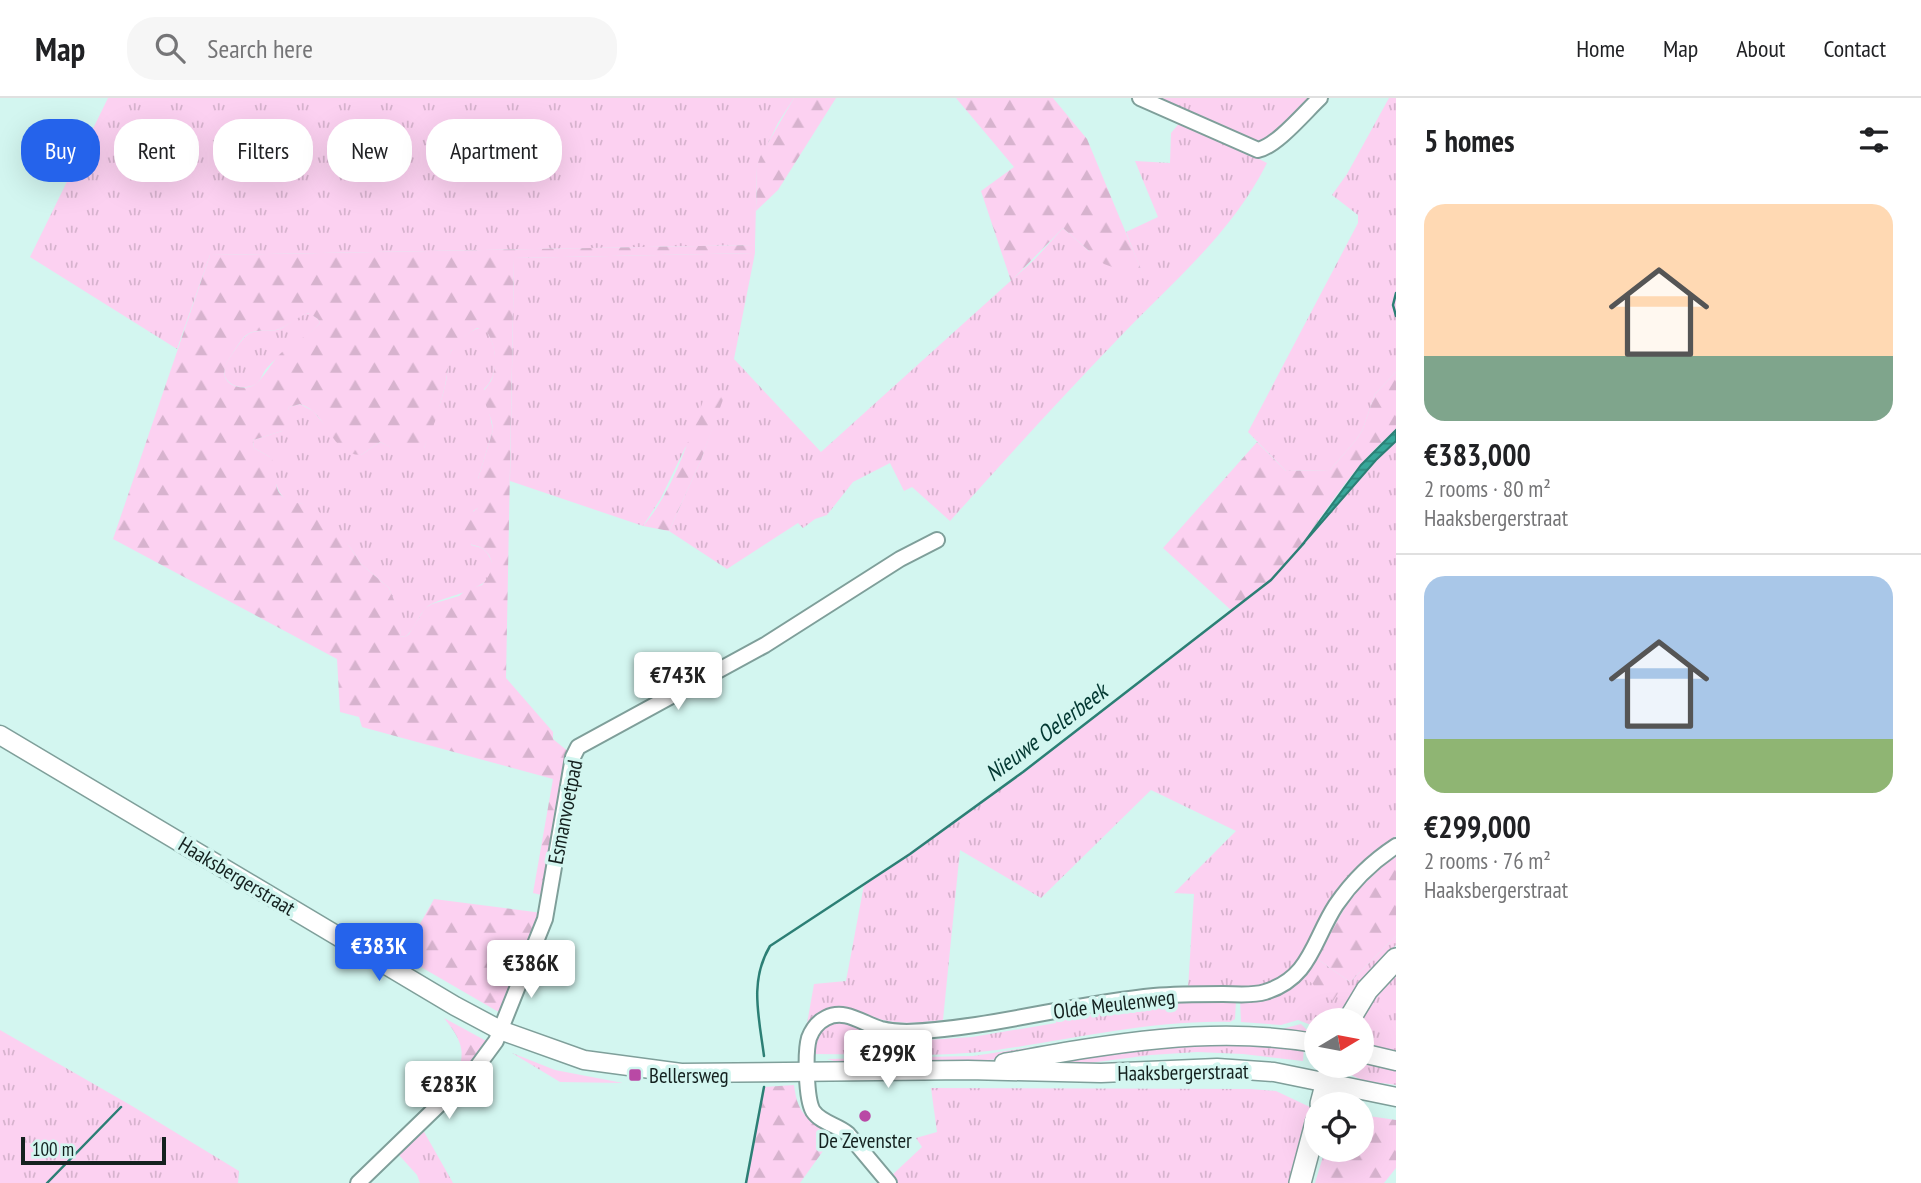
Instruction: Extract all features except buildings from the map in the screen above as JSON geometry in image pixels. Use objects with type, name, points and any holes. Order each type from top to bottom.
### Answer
[{"type":"highway","points":[[1356,1008],[1367,990],[1396,959]]},
{"type":"highway","points":[[1300,1183],[1306,1162]]},
{"type":"main road","name":"Haaksbergerstraat","points":[[0,735],[454,1006],[500,1030],[584,1060],[681,1073],[968,1070],[1101,1073],[1217,1068],[1304,1073]]},
{"type":"main road","name":"Haaksbergerstraat","points":[[968,1070],[1121,1042],[1177,1036],[1246,1035],[1304,1042]]},
{"type":"main road","points":[[1374,1056],[1396,1061]]},
{"type":"main road","name":"Haaksbergerstraat","points":[[1340,1078],[1396,1097]]},
{"type":"street","points":[[1140,98],[1258,150],[1279,137],[1320,98]]},
{"type":"street","name":"Esmanvoetpad","points":[[500,1030],[545,919],[573,757],[578,747],[765,646],[900,559],[937,540]]},
{"type":"street","name":"Olde Meulenweg","points":[[807,1071],[809,1039],[820,1022],[829,1016],[851,1017],[880,1029],[906,1032],[968,1026],[1156,996],[1264,993],[1300,972],[1334,907],[1346,891],[1396,846]]},
{"type":"street","points":[[358,1183],[474,1071],[487,1055],[500,1030]]},
{"type":"street","points":[[807,1071],[810,1104],[814,1113],[842,1128],[889,1183]]},
{"type":"green space","points":[[108,98],[794,98],[778,123],[757,166],[755,245],[210,255],[177,349],[30,257],[67,182],[100,182],[100,119],[98,119]]},
{"type":"green space","points":[[794,98],[836,98],[778,190],[756,211],[757,166],[760,157]]},
{"type":"green space","points":[[956,98],[1053,98],[1087,139],[1145,279],[1104,264],[1063,228],[1011,281],[981,191],[1014,167]]},
{"type":"green space","points":[[1148,98],[1313,98],[1264,145]]},
{"type":"green space","points":[[1389,98],[1396,98],[1396,372],[1375,394],[1362,431],[1330,470],[1286,471],[1248,432],[1358,223],[1358,215],[1332,195],[1347,174]]},
{"type":"green space","points":[[1182,120],[1267,163],[1236,213],[1218,236],[1116,341],[950,521],[912,487],[904,491],[890,463],[853,482],[827,515],[815,519],[803,528],[798,523],[727,569],[669,531],[701,460],[723,397],[685,448],[661,498],[643,526],[510,481],[514,258],[755,253],[734,359],[821,452],[1035,259],[1063,228],[1089,251],[1144,278],[1126,232],[1158,217],[1135,161],[1170,163],[1171,133]]},
{"type":"green space","points":[[755,245],[755,253],[514,258],[506,678],[553,732],[553,739],[570,753],[546,896],[533,893],[553,779],[362,727],[359,717],[340,712],[337,659],[113,539],[210,255]],"holes":[[[309,313],[320,323],[281,353],[257,383],[243,388],[229,382],[224,374],[226,365],[245,336],[256,331],[280,329]],[[477,328],[484,328],[491,339],[494,352],[492,379],[482,394],[493,430],[478,479],[478,508],[466,518],[463,531],[467,542],[487,553],[492,567],[482,585],[425,608],[409,634],[400,636],[402,620],[389,588],[361,564],[350,547],[314,506],[283,497],[276,486],[277,466],[270,457],[254,448],[253,440],[282,431],[289,407],[300,404],[317,415],[335,441],[351,453],[361,455],[380,442],[414,455],[424,448],[436,419],[451,351]]]},
{"type":"green space","points":[[310,313],[320,323],[272,363],[256,384],[243,387],[229,382],[224,373],[226,364],[246,336],[254,332],[278,330]]},
{"type":"green space","points":[[484,327],[492,342],[495,359],[493,375],[484,389],[493,430],[478,479],[478,508],[473,511],[471,545],[486,551],[493,567],[490,576],[482,584],[427,607],[408,634],[405,637],[400,636],[401,620],[389,588],[361,564],[350,547],[303,504],[294,503],[281,495],[275,482],[270,457],[254,448],[253,440],[282,431],[289,407],[300,404],[313,411],[325,425],[361,455],[380,442],[391,447],[424,448],[443,394],[452,349],[464,336]]},
{"type":"green space","points":[[1396,372],[1396,430],[1357,469],[1295,555],[1251,597],[1232,611],[1163,548],[1257,442],[1286,471],[1330,470],[1362,431],[1375,394]]},
{"type":"green space","points":[[705,396],[724,397],[701,460],[669,531],[643,526],[672,481]]},
{"type":"green space","points":[[1396,441],[1396,836],[1364,861],[1337,891],[1299,960],[1289,971],[1277,981],[1263,986],[1188,988],[1194,894],[1174,893],[1236,831],[1151,790],[1041,898],[960,850],[943,1020],[890,1022],[839,1006],[824,1012],[805,1035],[814,984],[846,981],[864,885],[1023,772],[1271,580],[1376,460]]},
{"type":"green space","points":[[1396,853],[1396,936],[1350,982],[1316,958],[1351,897]]},
{"type":"green space","points":[[434,899],[542,913],[502,1014],[402,956]]},
{"type":"green space","points":[[1396,936],[1396,945],[1357,988],[1344,1008],[1304,1008],[1304,1022],[1298,1020],[1281,1025],[1241,1022],[1240,999],[1310,964],[1316,958],[1350,982]]},
{"type":"green space","points":[[1310,964],[1342,987],[1333,1001],[1302,975]]},
{"type":"green space","points":[[1396,969],[1396,1054],[1374,1049],[1374,1008],[1366,1008]]},
{"type":"green space","points":[[1236,1001],[1235,1019],[1230,1022],[1142,1027],[974,1052],[929,1055],[815,1054],[813,1050],[815,1030],[830,1018],[912,1035],[912,1041],[972,1037],[1056,1023],[1055,1015],[1127,1005]]},
{"type":"green space","points":[[444,1018],[490,1043],[449,1092],[460,1065],[462,1052],[455,1034]]},
{"type":"green space","points":[[1301,1024],[1304,1027],[1304,1039],[1271,1035],[977,1061],[848,1065],[827,1059],[973,1056],[1161,1028],[1211,1026],[1278,1030]]},
{"type":"green space","points":[[0,1030],[239,1171],[238,1183],[0,1183]]},
{"type":"green space","points":[[1150,1041],[1304,1046],[1303,1061],[1197,1052],[1058,1067],[1018,1066]]},
{"type":"green space","points":[[512,1053],[555,1070],[623,1083],[560,1082]]},
{"type":"green space","points":[[1374,1063],[1396,1068],[1396,1085],[1357,1078],[1374,1078]]},
{"type":"green space","points":[[794,1085],[802,1112],[812,1121],[836,1133],[800,1183],[746,1183],[764,1087]]},
{"type":"green space","points":[[931,1088],[1251,1089],[1276,1091],[1304,1104],[1304,1141],[1294,1183],[896,1183],[891,1176],[922,1147],[916,1138],[937,1132]]},
{"type":"green space","points":[[1374,1117],[1396,1120],[1396,1168],[1384,1183],[1315,1183],[1321,1162],[1374,1162]]},
{"type":"green space","points":[[423,1130],[453,1183],[420,1183],[417,1175],[398,1154]]},
{"type":"shaded area","points":[[1396,430],[1396,441],[1302,545],[1361,465]]},
{"type":"waterway","points":[[1396,293],[1393,305],[1396,316]]},
{"type":"waterway","name":"Nieuwe Oelerbeek","points":[[764,1056],[757,1000],[760,972],[770,946],[910,854],[1023,772],[1271,580],[1304,543]]},
{"type":"waterway","name":"Nieuwe Oelerbeek","points":[[746,1183],[764,1087]]},
{"type":"waterway","points":[[47,1183],[121,1107]]},
{"type":"place","name":"Bellersweg","points":[[635,1075]]},
{"type":"place","name":"De Zevenster","points":[[865,1116]]}]
